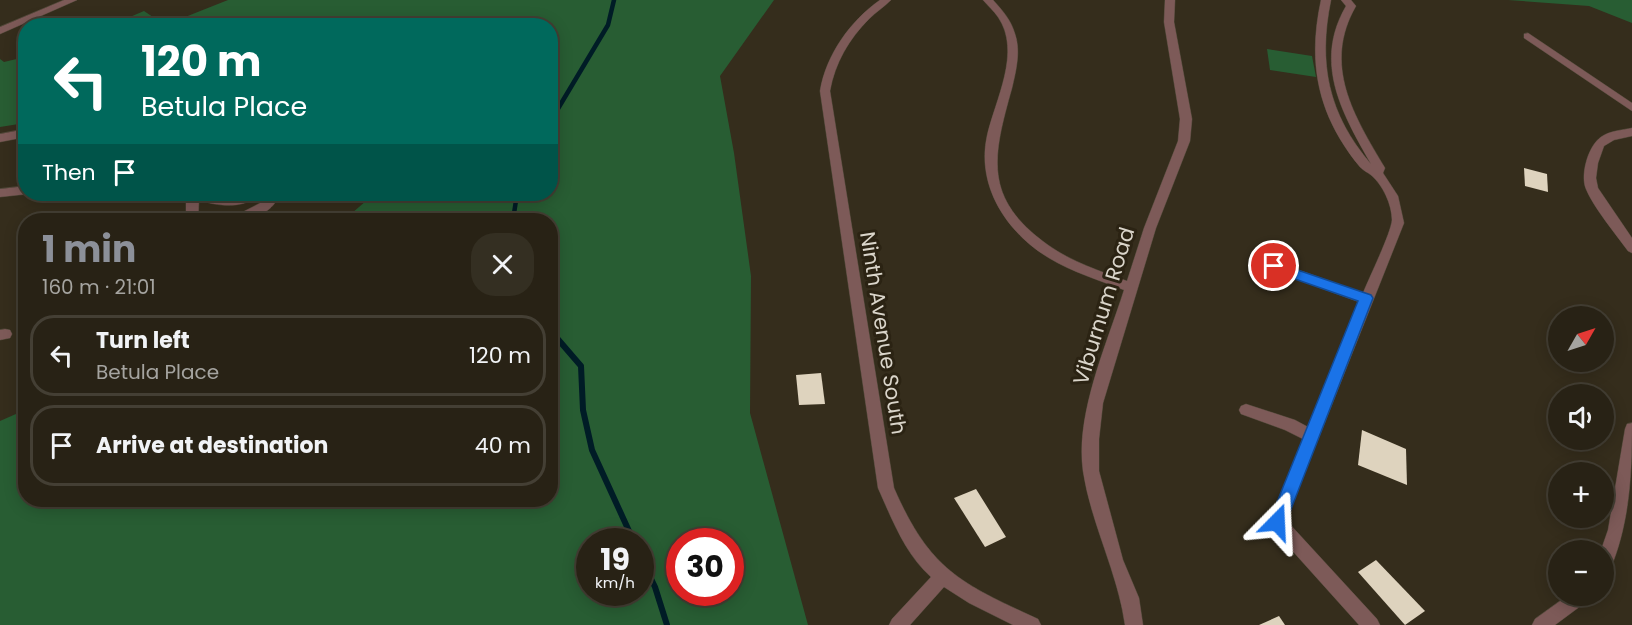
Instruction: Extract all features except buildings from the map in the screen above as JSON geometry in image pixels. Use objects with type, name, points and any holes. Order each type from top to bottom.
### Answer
[{"type":"street","points":[[30,18],[72,0]]},
{"type":"street","name":"Ninth Avenue South","points":[[886,0],[861,20],[826,80],[826,108],[886,488],[916,547],[942,577],[992,606],[1032,625]]},
{"type":"street","points":[[988,0],[1007,23],[1012,33],[1013,44],[1011,68],[990,156],[994,186],[1001,203],[1019,226],[1045,249],[1067,262],[1132,288]]},
{"type":"street","name":"Viburnum Road","points":[[1134,625],[1130,598],[1115,560],[1091,471],[1091,439],[1096,403],[1150,228],[1185,141],[1186,119],[1168,22],[1170,0]]},
{"type":"street","points":[[1326,0],[1319,37],[1321,79],[1338,125],[1367,167],[1377,174],[1394,200],[1398,210],[1398,223],[1277,522],[1371,625]]},
{"type":"street","points":[[1346,0],[1350,6],[1340,25],[1337,80],[1351,120],[1378,168],[1377,174]]},
{"type":"street","points":[[0,31],[18,23]]},
{"type":"street","points":[[1528,36],[1632,108]]},
{"type":"street","points":[[1632,132],[1611,137],[1599,146],[1588,181],[1632,248]]},
{"type":"street","points":[[0,138],[18,135]]},
{"type":"street","points":[[0,193],[18,191]]},
{"type":"street","points":[[219,201],[236,201]]},
{"type":"street","points":[[251,213],[271,201]]},
{"type":"street","points":[[1274,266],[1366,298]]},
{"type":"street","points":[[1246,410],[1290,425],[1311,436]]},
{"type":"street","points":[[1612,540],[1632,429]]},
{"type":"street","points":[[898,625],[942,577]]},
{"type":"street","points":[[1541,625],[1567,606]]},
{"type":"green space","points":[[228,0],[774,0],[720,76],[734,153],[751,276],[750,413],[808,625],[0,625],[0,421],[18,413],[18,507],[558,507],[558,213],[352,213],[366,201],[558,201],[558,18],[183,18]]},
{"type":"green space","points":[[1508,0],[1632,0],[1632,23],[1589,6]]},
{"type":"green space","points":[[144,11],[154,18],[128,18]]},
{"type":"green space","points":[[1267,49],[1312,56],[1316,77],[1270,70]]},
{"type":"green space","points":[[0,59],[4,62],[18,59],[18,124],[0,127]]},
{"type":"waterway","points":[[558,109],[608,25],[614,0]]},
{"type":"waterway","points":[[514,213],[516,201]]},
{"type":"waterway","points":[[558,339],[581,366],[583,410],[592,450],[628,528]]},
{"type":"waterway","points":[[654,585],[667,625]]},
{"type":"route","points":[[1274,266],[1366,298],[1277,522]]}]
